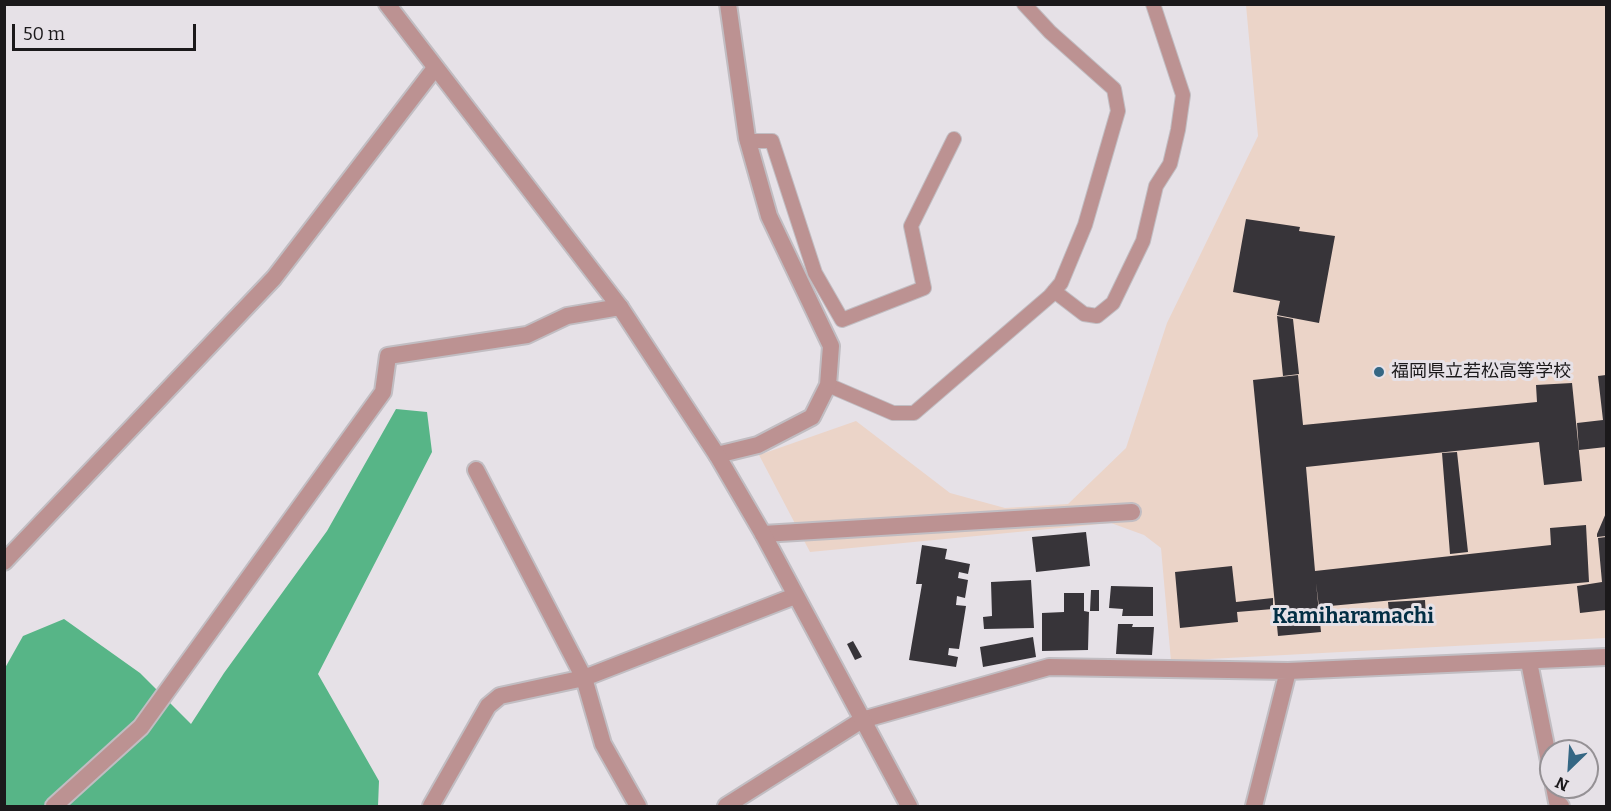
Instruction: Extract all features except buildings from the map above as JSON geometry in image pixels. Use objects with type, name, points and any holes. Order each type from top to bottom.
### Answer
[{"type":"street","points":[[387,4],[620,307],[717,455],[764,534],[909,807]]},
{"type":"street","points":[[717,455],[758,445],[812,417],[828,385],[831,346],[769,216],[747,141],[728,4]]},
{"type":"street","points":[[4,562],[274,278],[435,68]]},
{"type":"street","points":[[54,807],[141,727],[382,392],[388,356],[527,335],[567,316],[620,307]]},
{"type":"street","points":[[476,470],[584,678],[603,744],[638,807]]},
{"type":"street","points":[[764,534],[1132,512]]},
{"type":"street","points":[[431,807],[488,706],[500,696],[584,678],[795,596]]},
{"type":"street","points":[[726,807],[862,720],[1049,667],[1288,670],[1529,662],[1606,657]]},
{"type":"street","points":[[1529,662],[1545,739]]},
{"type":"street","points":[[1254,807],[1288,670]]},
{"type":"lane","points":[[828,385],[893,413],[914,413],[1054,291],[1061,282],[1085,225],[1118,111],[1114,89],[1050,32],[1024,4]]},
{"type":"lane","points":[[1054,291],[1084,314],[1097,316],[1113,303],[1143,241],[1156,186],[1170,164],[1183,96],[1153,4]]},
{"type":"lane","points":[[747,141],[772,141],[816,273],[842,320],[924,288],[911,226],[954,139]]},
{"type":"shaded area","name":"福岡県立若松高等学校","points":[[1246,5],[1606,5],[1606,638],[1171,661],[1161,548],[1144,535],[1111,523],[810,552],[759,455],[856,421],[950,493],[1005,508],[1068,504],[1126,448],[1167,323],[1258,136]]},
{"type":"green space","points":[[396,409],[427,412],[432,452],[318,674],[379,781],[378,806],[5,806],[5,668],[23,636],[64,619],[140,673],[191,724],[224,673],[327,531]]},
{"type":"place","name":"福岡県立若松高等学校","points":[[1379,372]]},
{"type":"district","name":"Kamiharamachi","points":[[1353,617]]}]
